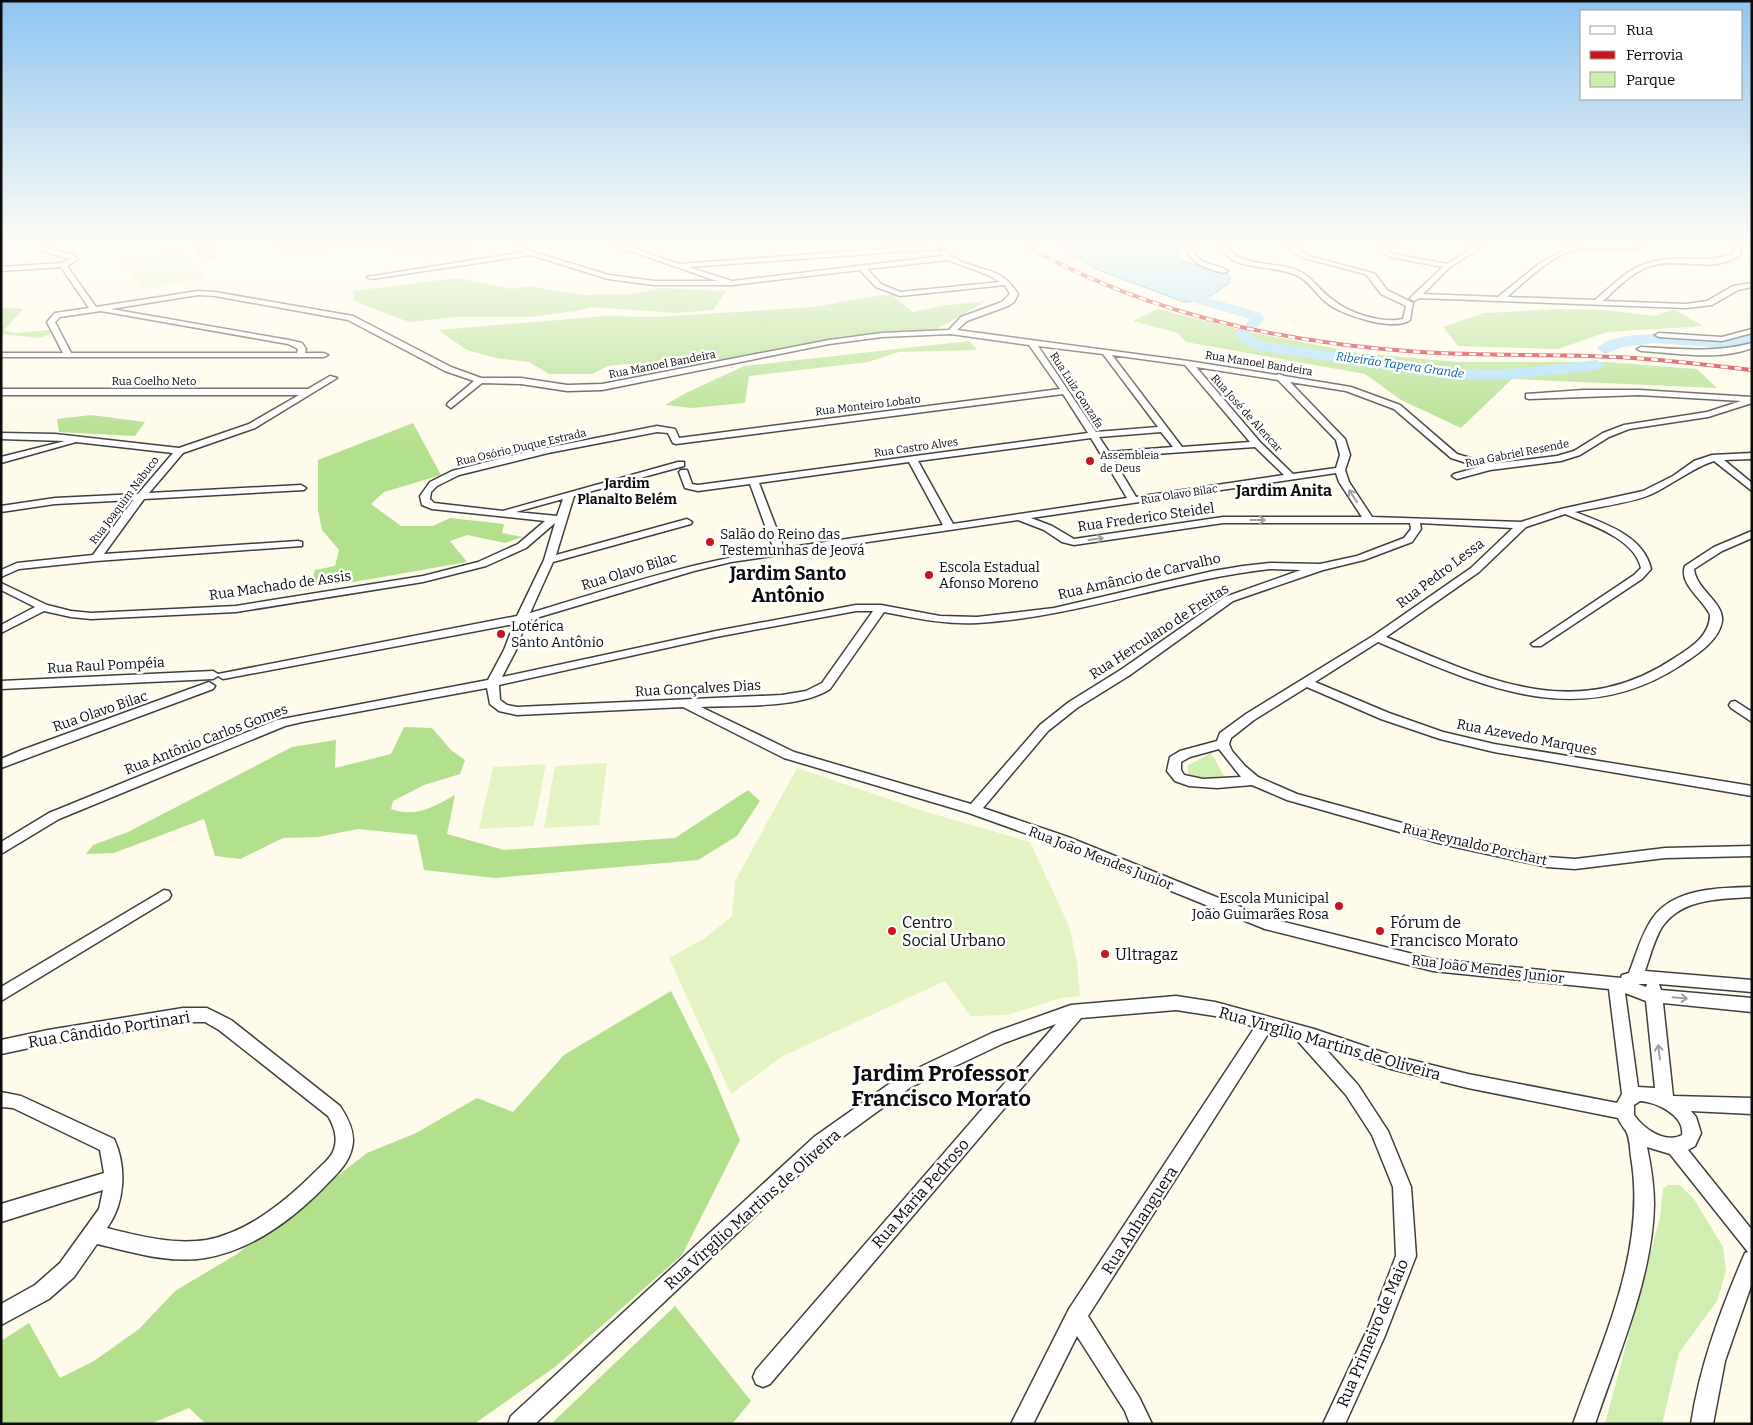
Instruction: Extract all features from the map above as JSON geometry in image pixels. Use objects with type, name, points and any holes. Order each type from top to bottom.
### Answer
[{"type":"street","name":"Rua Manoel Bandeira","points":[[68,355],[51,322],[54,318],[74,312]]},
{"type":"street","points":[[109,312],[289,342],[300,346],[302,349],[300,355]]},
{"type":"street","name":"Rua Manoel Bandeira","points":[[313,312],[350,318],[448,369],[480,380],[521,382],[567,388],[602,387],[829,342],[891,334],[951,332],[1188,363],[1279,376],[1348,389],[1397,407],[1454,456],[1489,467]]},
{"type":"street","points":[[951,332],[964,319],[983,312]]},
{"type":"street","points":[[1354,312],[1378,320],[1402,322],[1409,315],[1409,312]]},
{"type":"street","points":[[1659,335],[1722,339],[1752,331]]},
{"type":"street","name":"Rua Luiz Gonzafa","points":[[1033,344],[1134,501]]},
{"type":"street","points":[[1641,349],[1715,352],[1734,350],[1752,345]]},
{"type":"street","points":[[1106,353],[1162,429],[1180,450]]},
{"type":"street","points":[[1,355],[324,355]]},
{"type":"street","name":"Rua José de Alencar","points":[[1188,363],[1257,444],[1290,476]]},
{"type":"street","points":[[1279,376],[1340,439],[1345,455],[1340,470],[1344,482],[1369,520]]},
{"type":"street","points":[[1,436],[82,440],[180,451],[252,426],[333,378]]},
{"type":"street","points":[[450,405],[480,380]]},
{"type":"street","name":"Rua Monteiro Lobato","points":[[676,441],[1064,391]]},
{"type":"street","points":[[1529,396],[1631,391],[1700,394],[1752,400]]},
{"type":"street","name":"Rua Coelho Neto","points":[[1,392],[308,392]]},
{"type":"street","name":"Rua Gabriel Resende","points":[[1456,476],[1489,467],[1558,459],[1577,453],[1606,435],[1621,429],[1708,414],[1752,400]]},
{"type":"street","name":"Rua Osório Duque Estrada","points":[[500,512],[432,506],[426,503],[424,498],[426,492],[441,479],[502,460],[657,429],[672,431],[676,441]]},
{"type":"street","name":"Rua Castro Alves","points":[[568,495],[683,468],[687,484],[692,488],[1093,435],[1162,429]]},
{"type":"street","points":[[1,460],[82,440]]},
{"type":"street","points":[[1106,456],[1257,444]]},
{"type":"street","name":"Rua Joaquim Nabuco","points":[[96,558],[142,495],[180,451]]},
{"type":"street","name":"Rua Pedro Lessa","points":[[1223,744],[1225,736],[1250,717],[1378,638],[1475,570],[1522,525],[1565,511],[1646,493],[1676,478],[1696,463],[1715,457],[1752,456]]},
{"type":"street","points":[[1715,457],[1752,488]]},
{"type":"street","points":[[912,458],[949,526]]},
{"type":"street","name":"Rua Olavo Bilac","points":[[1,764],[28,752],[172,702],[215,679],[521,619],[691,568],[780,551],[1340,470]]},
{"type":"street","points":[[754,481],[780,551]]},
{"type":"street","points":[[1,509],[55,501],[301,488]]},
{"type":"street","points":[[500,512],[568,495]]},
{"type":"street","points":[[493,683],[510,650],[521,619],[549,560],[558,520],[568,495]]},
{"type":"street","points":[[1537,644],[1638,577],[1646,569],[1643,557],[1624,539],[1565,511]]},
{"type":"street","points":[[500,512],[558,520]]},
{"type":"street","points":[[1047,512],[1048,528]]},
{"type":"street","name":"Rua Frederico Steidel","points":[[1019,517],[1048,528],[1061,538],[1074,542],[1223,520],[1415,520],[1522,525]]},
{"type":"street","name":"Rua Machado de Assis","points":[[1,586],[43,607],[71,614],[91,616],[183,614],[236,609],[423,579],[482,564],[522,546],[558,520]]},
{"type":"street","name":"Rua Herculano de Freitas","points":[[974,810],[1044,728],[1073,704],[1126,672],[1229,599],[1320,567],[1360,558],[1408,540],[1416,529],[1415,520]]},
{"type":"street","points":[[549,560],[687,522]]},
{"type":"street","points":[[1378,638],[1469,675],[1530,692],[1572,698],[1618,692],[1641,685],[1661,674],[1698,647],[1713,631],[1717,620],[1712,607],[1688,577],[1689,568],[1718,549],[1752,534]]},
{"type":"street","points":[[1,574],[17,566],[96,558],[298,544]]},
{"type":"street","name":"Rua Amâncio de Carvalho","points":[[493,683],[796,617],[856,608],[881,608],[955,620],[1018,616],[1054,611],[1220,572],[1270,566],[1320,567]]},
{"type":"street","points":[[1,630],[43,607]]},
{"type":"street","name":"Rua Gonçalves Dias","points":[[493,683],[494,701],[503,708],[517,711],[782,699],[818,692],[826,686],[881,608]]},
{"type":"street","name":"Rua Raul Pompéia","points":[[1,685],[215,679]]},
{"type":"street","name":"Rua Azevedo Marques","points":[[1305,682],[1385,716],[1440,735],[1494,748],[1752,791]]},
{"type":"street","name":"Rua Antônio Carlos Gomes","points":[[1,849],[54,816],[281,723],[493,683]]},
{"type":"street","name":"Rua João Mendes Junior","points":[[686,704],[789,755],[974,810],[1063,841],[1265,923],[1433,965],[1616,983],[1652,996],[1752,1004]]},
{"type":"street","points":[[1735,705],[1752,718]]},
{"type":"street","points":[[1223,744],[1185,754],[1175,760],[1173,766],[1176,775],[1183,781],[1194,783],[1253,780]]},
{"type":"street","name":"Rua Reynaldo Porchart","points":[[1223,744],[1240,769],[1253,780],[1292,796],[1423,833],[1547,862],[1575,864],[1664,853],[1752,851]]},
{"type":"street","points":[[1635,977],[1656,924],[1668,910],[1686,900],[1752,892]]},
{"type":"street","points":[[1,995],[164,895]]},
{"type":"street","name":"Rua João Mendes Junior","points":[[1616,983],[1635,977],[1654,977],[1752,986]]},
{"type":"street","points":[[1616,983],[1628,1104],[1627,1121],[1635,1131],[1655,1144],[1676,1148],[1684,1145],[1692,1134],[1686,1118],[1668,1102],[1652,996],[1654,977]]},
{"type":"street","name":"Rua Virgílio Martins de Oliveira","points":[[520,1424],[820,1143],[905,1082],[998,1038],[1078,1010],[1176,1003],[1215,1009],[1268,1022],[1391,1062],[1468,1081],[1628,1104]]},
{"type":"street","name":"Rua Maria Pedroso","points":[[763,1377],[1078,1010]]},
{"type":"street","name":"Rua Cândido Portinari","points":[[1,1047],[48,1037],[174,1017],[207,1015],[225,1025],[334,1111],[344,1128],[342,1154],[320,1179],[295,1204],[246,1235],[206,1249],[176,1251],[92,1234]]},
{"type":"street","name":"Rua Anhanguera","points":[[1022,1424],[1076,1316],[1268,1022]]},
{"type":"street","name":"Rua Primeiro de Maio","points":[[1301,1033],[1352,1090],[1379,1131],[1402,1187],[1406,1256],[1377,1331],[1334,1424]]},
{"type":"street","points":[[1628,1104],[1644,1094],[1668,1102],[1752,1106]]},
{"type":"street","points":[[1,1099],[15,1102],[108,1144],[114,1178],[108,1212],[67,1270],[42,1292],[1,1315]]},
{"type":"street","points":[[1584,1424],[1620,1315],[1640,1246],[1645,1186],[1635,1131]]},
{"type":"street","points":[[1676,1148],[1752,1245]]},
{"type":"street","points":[[1,1213],[114,1178]]},
{"type":"street","points":[[1702,1424],[1704,1402],[1730,1310],[1752,1260]]},
{"type":"street","points":[[1076,1316],[1132,1404],[1141,1424]]},
{"type":"green space","points":[[1,312],[21,312],[4,330],[14,333],[50,330],[50,334],[40,338],[1,334]]},
{"type":"green space","points":[[382,312],[572,312],[529,317],[456,317],[409,322]]},
{"type":"green space","points":[[656,312],[695,312],[677,313]]},
{"type":"green space","points":[[742,312],[968,312],[937,329],[844,336],[674,370],[661,364],[625,364],[608,366],[592,374],[549,374],[529,362],[496,358],[467,350],[438,330],[606,316],[655,317]]},
{"type":"green space","points":[[1152,312],[1167,312],[1254,333],[1359,353],[1457,362],[1607,362],[1697,369],[1717,388],[1512,379],[1461,428],[1401,400],[1365,374],[1186,342],[1178,333],[1133,321]]},
{"type":"green space","points":[[1618,312],[1655,316],[1667,312],[1677,312],[1703,326],[1607,332],[1558,349],[1458,346],[1443,327],[1484,313]]},
{"type":"green space","points":[[969,341],[977,350],[899,352],[868,362],[749,376],[745,403],[692,408],[665,405],[744,366]]},
{"type":"green space","points":[[91,415],[145,422],[135,436],[59,432],[57,419]]},
{"type":"green space","points":[[413,423],[441,475],[384,492],[371,504],[401,526],[433,526],[450,518],[504,524],[502,533],[523,537],[505,543],[467,535],[450,541],[467,562],[348,583],[311,585],[315,570],[335,566],[339,550],[322,530],[318,510],[318,460]]},
{"type":"green space","points":[[404,727],[432,728],[451,750],[465,760],[460,774],[424,785],[393,801],[391,809],[416,812],[432,807],[455,795],[447,834],[504,850],[675,838],[748,790],[760,801],[737,836],[698,860],[495,878],[424,870],[417,835],[358,829],[318,837],[283,838],[240,859],[215,856],[204,819],[114,853],[86,854],[93,845],[128,832],[292,747],[336,740],[335,768],[391,754]]},
{"type":"green space","points":[[1211,753],[1224,776],[1204,778],[1189,775],[1187,766]]},
{"type":"green space","points":[[607,763],[599,825],[544,828],[555,766]]},
{"type":"green space","points":[[546,764],[534,826],[479,829],[493,767]]},
{"type":"green space","name":"Centro Social Urbano","points":[[797,768],[930,813],[1030,842],[1069,926],[1077,962],[1080,996],[1061,998],[1007,1015],[970,1016],[945,981],[783,1056],[731,1094],[669,958],[705,938],[732,916],[735,881]]},
{"type":"green space","points":[[671,991],[710,1069],[740,1140],[682,1255],[555,1367],[474,1424],[206,1424],[189,1408],[150,1424],[1,1424],[1,1341],[29,1323],[60,1378],[94,1361],[139,1329],[175,1291],[237,1254],[367,1153],[416,1133],[477,1098],[513,1112],[564,1055]]},
{"type":"green space","points":[[1668,1185],[1680,1185],[1694,1199],[1723,1247],[1726,1271],[1717,1301],[1679,1353],[1662,1424],[1605,1424],[1660,1217],[1663,1189]]},
{"type":"green space","points":[[675,1306],[751,1401],[732,1424],[551,1424]]},
{"type":"waterway","name":"Ribeirão Tapera Grande","points":[[1241,312],[1256,316],[1258,319],[1253,324]]},
{"type":"waterway","name":"Ribeirão Tapera Grande","points":[[1246,330],[1243,334],[1245,338],[1256,345],[1450,374],[1502,375],[1597,365]]},
{"type":"waterway","name":"Ribeirão Tapera Grande","points":[[1605,349],[1619,343],[1653,339],[1740,344],[1746,337],[1752,336]]},
{"type":"railway","points":[[1182,312],[1266,332],[1369,348],[1469,354],[1633,358],[1752,370]]},
{"type":"place","name":"Assembleia de Deus","points":[[1090,461]]},
{"type":"place","name":"Salão do Reino das Testemunhas de Jeová","points":[[710,542]]},
{"type":"place","name":"Escola Estadual Afonso Moreno","points":[[929,575]]},
{"type":"place","name":"Lotérica Santo Antônio","points":[[501,634]]},
{"type":"place","name":"Escola Municipal João Guimarães Rosa","points":[[1339,906]]},
{"type":"place","name":"Centro Social Urbano","points":[[892,931]]},
{"type":"place","name":"Fórum de Francisco Morato","points":[[1380,931]]},
{"type":"place","name":"Ultragaz","points":[[1105,954]]},
{"type":"district","name":"Jardim Anita","points":[[1284,490]]},
{"type":"district","name":"Jardim Planalto Belém","points":[[627,492]]},
{"type":"district","name":"Jardim Santo Antônio","points":[[788,584]]},
{"type":"district","name":"Jardim Professor Francisco Morato","points":[[941,1086]]}]
